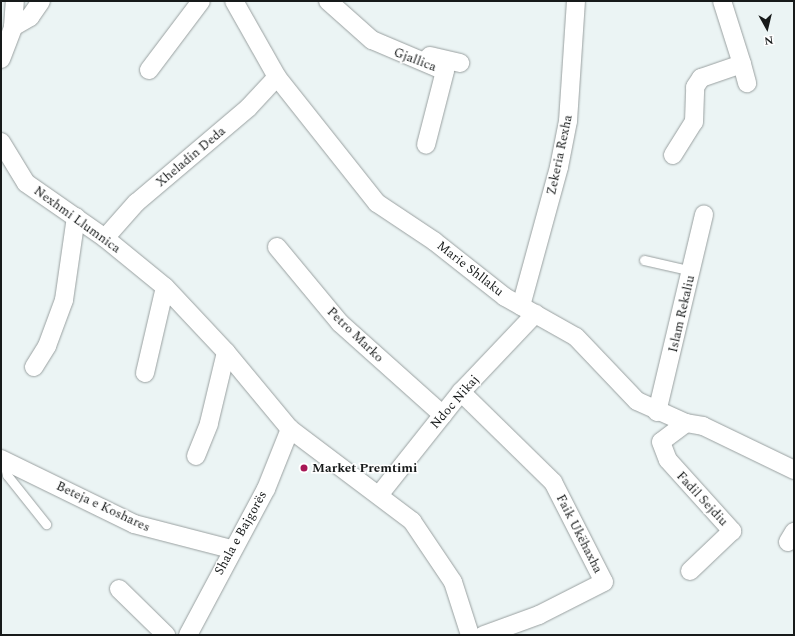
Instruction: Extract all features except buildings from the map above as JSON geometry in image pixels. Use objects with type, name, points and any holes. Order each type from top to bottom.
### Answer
[{"type":"street","points":[[1,59],[13,26],[15,1]]},
{"type":"street","points":[[13,26],[30,17],[41,1]]},
{"type":"street","points":[[149,70],[201,1]]},
{"type":"street","name":"Marie Shllaku","points":[[234,1],[278,77],[377,203],[434,241],[487,285],[576,337],[623,388],[657,412],[686,423],[703,426],[794,470]]},
{"type":"street","points":[[329,1],[407,48],[460,63]]},
{"type":"street","name":"Gjallica","points":[[329,1],[372,40],[445,71],[426,144]]},
{"type":"street","name":"Zekeria Rexha","points":[[528,310],[568,121],[576,1]]},
{"type":"street","points":[[722,1],[747,83]]},
{"type":"street","points":[[673,155],[694,122],[695,87],[701,78],[742,64]]},
{"type":"street","name":"Xheladin Deda","points":[[105,238],[136,203],[249,107],[278,77]]},
{"type":"street","name":"Nexhmi Llumnica","points":[[1,142],[26,182],[105,238],[165,287],[226,352],[290,429],[343,472],[379,495],[412,521],[437,554],[461,597],[470,635]]},
{"type":"street","name":"Islam Rekaliu","points":[[657,412],[692,271],[704,215]]},
{"type":"street","points":[[34,367],[46,346],[64,300],[76,217]]},
{"type":"street","name":"Petro Marko","points":[[277,247],[340,323],[443,415]]},
{"type":"street","points":[[144,373],[165,287]]},
{"type":"street","name":"Ndoc Nikaj","points":[[379,495],[528,310]]},
{"type":"street","points":[[196,456],[208,423],[226,352]]},
{"type":"street","name":"Faik Ukëhaxha","points":[[462,392],[553,482],[604,582],[539,615],[484,635]]},
{"type":"street","name":"Fadil Sejdiu","points":[[686,423],[661,442],[668,460],[732,531],[690,571]]},
{"type":"street","name":"Shala e Bajgorës","points":[[188,635],[231,549],[278,463],[290,429]]},
{"type":"street","name":"Beteja e Koshares","points":[[3,461],[134,524],[231,549]]},
{"type":"street","points":[[119,589],[166,635]]},
{"type":"lane","points":[[644,260],[692,271]]},
{"type":"lane","points":[[3,461],[6,475],[46,524]]},
{"type":"place","name":"Market Premtimi","points":[[304,468]]}]
